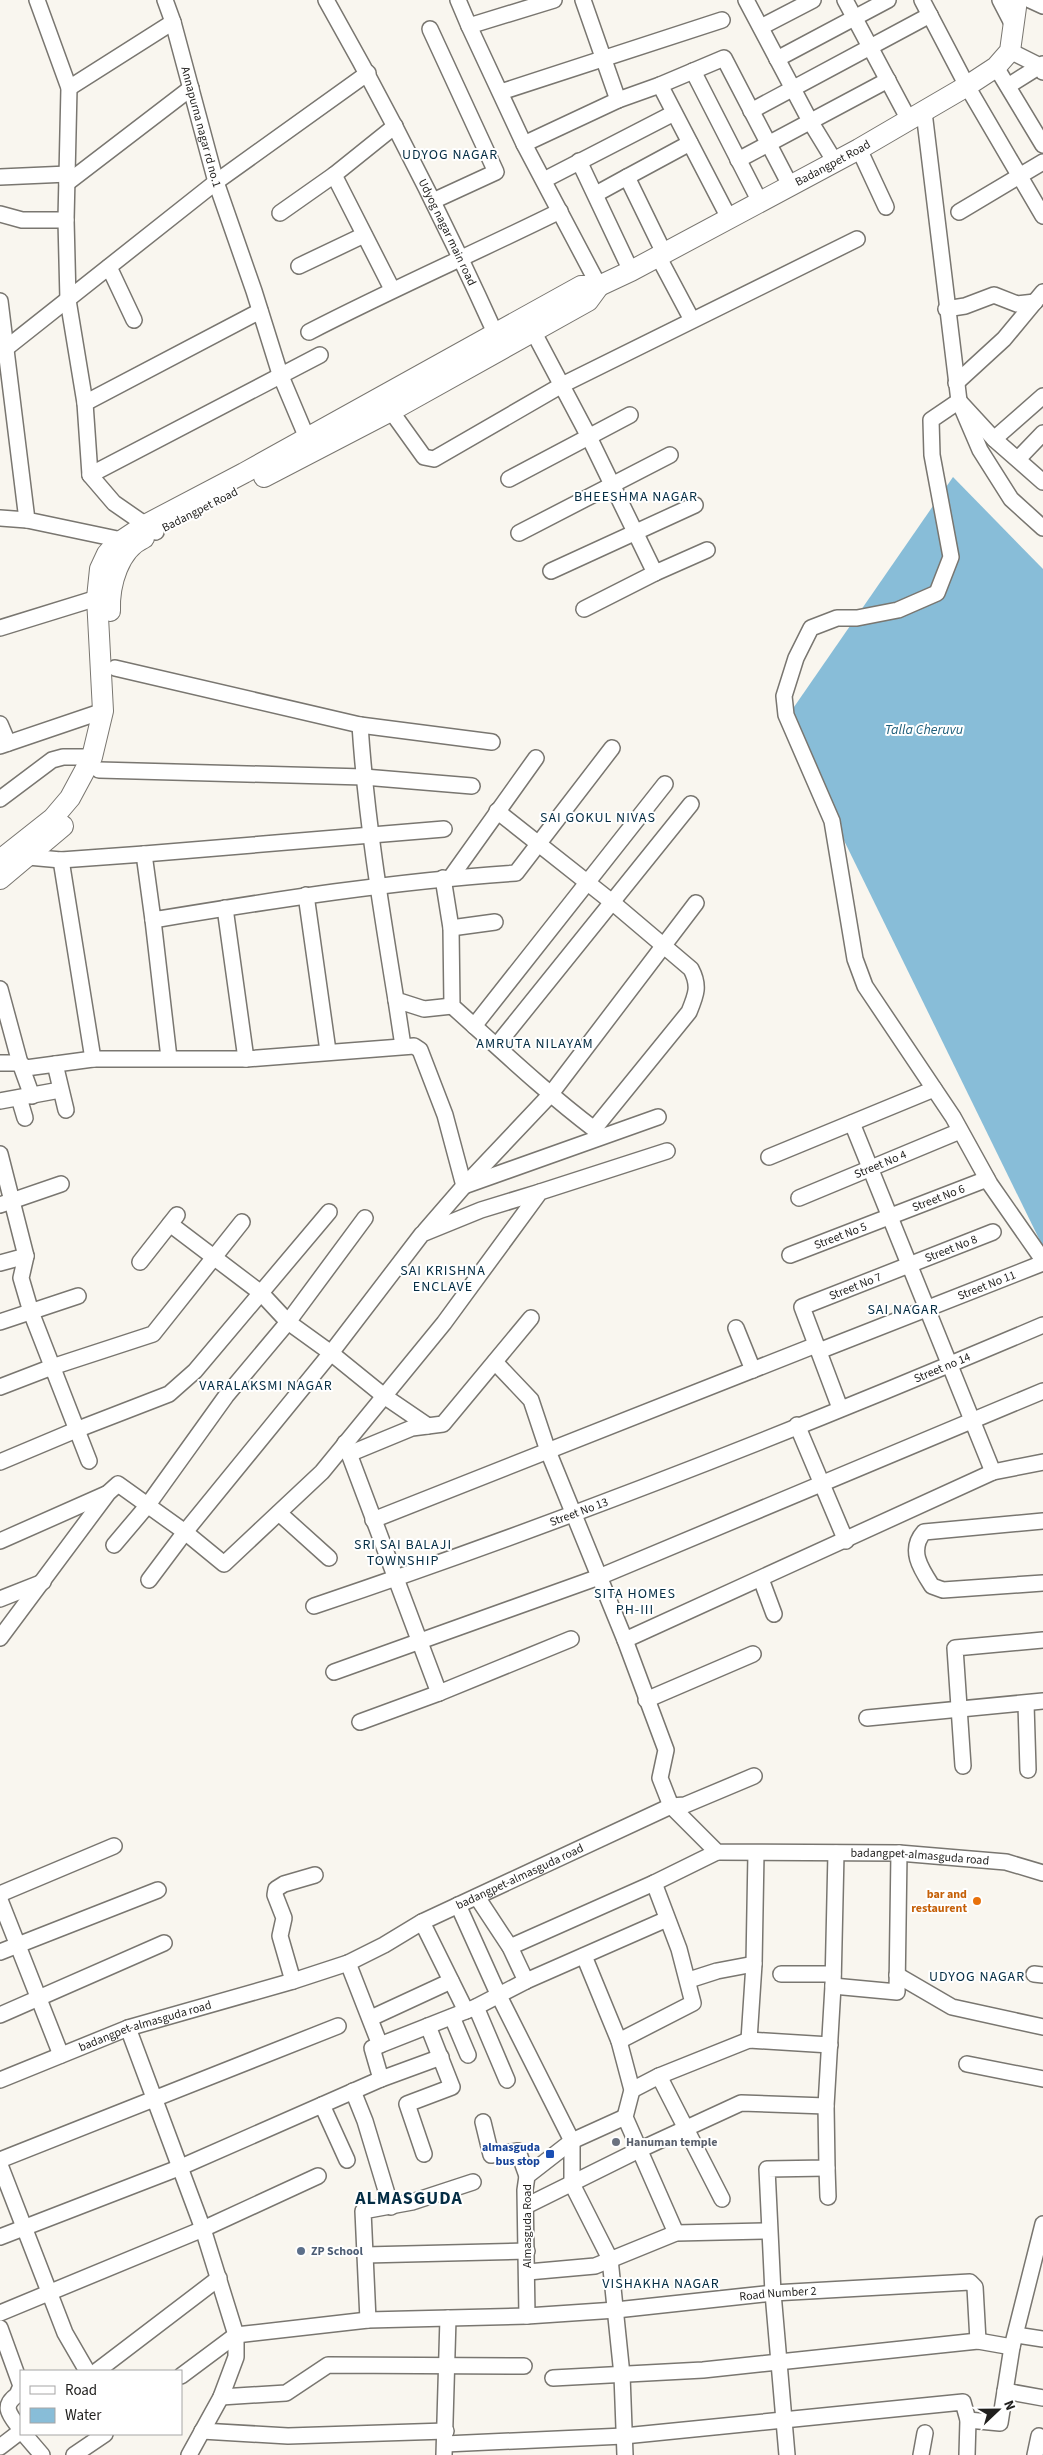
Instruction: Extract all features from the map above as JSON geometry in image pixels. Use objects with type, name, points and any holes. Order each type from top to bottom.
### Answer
[{"type":"main road","points":[[1010,51],[1017,0]]},
{"type":"main road","name":"Badangpet Road","points":[[151,529],[350,423],[496,334],[582,286],[599,286],[631,271],[859,149],[967,86],[996,67],[1010,51]]},
{"type":"main road","name":"Badangpet Road","points":[[0,879],[28,857],[72,816],[83,801],[113,717],[115,668],[100,569],[107,554],[307,438],[391,411],[588,301],[599,286]]},
{"type":"main road","name":"Badangpet Road","points":[[0,860],[53,818],[96,764],[104,711],[103,598]]},
{"type":"street","points":[[37,0],[69,88],[66,220],[68,300],[85,402],[90,475],[114,503],[151,529]]},
{"type":"street","name":"Annapurna nagar rd no.1","points":[[165,0],[173,22],[216,182],[280,374],[307,438]]},
{"type":"street","name":"Udyog nagar main road","points":[[326,0],[368,73],[395,126],[462,259],[496,334]]},
{"type":"street","points":[[458,0],[524,144],[599,286]]},
{"type":"street","points":[[469,26],[554,0]]},
{"type":"street","points":[[583,0],[618,100]]},
{"type":"street","points":[[746,0],[810,121],[835,162]]},
{"type":"street","points":[[761,27],[813,0]]},
{"type":"street","points":[[845,0],[888,80],[916,116],[959,402],[980,450],[1011,499],[1043,528]]},
{"type":"street","points":[[777,59],[888,0]]},
{"type":"street","points":[[922,0],[967,86],[1043,216]]},
{"type":"street","points":[[1000,0],[1014,27]]},
{"type":"street","points":[[1030,0],[1043,6]]},
{"type":"street","points":[[751,110],[794,89],[930,15]]},
{"type":"street","points":[[501,92],[722,20]]},
{"type":"street","points":[[69,88],[173,22]]},
{"type":"street","points":[[430,29],[496,172],[433,201]]},
{"type":"street","points":[[1010,51],[1042,67]]},
{"type":"street","points":[[524,144],[618,100],[660,85],[724,58],[790,185]]},
{"type":"street","points":[[996,67],[1043,145]]},
{"type":"street","points":[[1008,86],[1042,67]]},
{"type":"street","points":[[693,71],[760,202]]},
{"type":"street","points":[[3,351],[216,182],[368,73]]},
{"type":"street","points":[[738,160],[888,80]]},
{"type":"street","points":[[660,85],[730,218]]},
{"type":"street","points":[[0,178],[67,178],[191,88]]},
{"type":"street","points":[[544,180],[674,113]]},
{"type":"street","points":[[280,213],[334,175],[395,126]]},
{"type":"street","points":[[596,194],[690,143]]},
{"type":"street","points":[[859,149],[886,207]]},
{"type":"street","points":[[579,161],[631,271]]},
{"type":"street","points":[[959,212],[1043,162]]},
{"type":"street","points":[[334,175],[392,289]]},
{"type":"street","points":[[627,177],[692,320]]},
{"type":"street","points":[[309,332],[392,289],[462,259],[560,211]]},
{"type":"street","points":[[0,214],[22,220],[66,220]]},
{"type":"street","points":[[299,266],[364,235]]},
{"type":"street","points":[[391,411],[424,457],[434,459],[562,385],[857,239]]},
{"type":"street","points":[[109,267],[134,320]]},
{"type":"street","points":[[946,309],[965,306],[994,295],[1017,304],[1039,297]]},
{"type":"street","points":[[956,383],[1004,339],[1039,297]]},
{"type":"street","points":[[0,301],[3,351],[27,520]]},
{"type":"street","points":[[85,402],[260,311]]},
{"type":"street","points":[[533,331],[588,435],[655,573]]},
{"type":"street","points":[[90,475],[280,374],[320,355]]},
{"type":"street","points":[[994,438],[1043,396]]},
{"type":"street","points":[[959,402],[994,438],[1043,482]]},
{"type":"street","points":[[959,402],[931,420],[932,455],[951,557],[937,593],[898,610],[857,618],[837,618],[811,628],[796,658],[784,696],[786,715],[832,821],[855,959],[865,986],[960,1131],[987,1179],[1043,1262]]},
{"type":"street","points":[[509,479],[588,435],[630,415]]},
{"type":"street","points":[[1018,459],[1043,433]]},
{"type":"street","points":[[519,533],[670,455]]},
{"type":"street","points":[[551,571],[695,505]]},
{"type":"street","points":[[0,518],[27,520],[126,543]]},
{"type":"street","points":[[584,609],[655,573],[707,550]]},
{"type":"street","points":[[0,628],[103,598]]},
{"type":"street","points":[[115,668],[360,725],[492,742]]},
{"type":"street","points":[[0,724],[4,744],[104,711]]},
{"type":"street","points":[[360,725],[364,778],[378,887],[403,1046]]},
{"type":"street","points":[[153,920],[306,895],[447,878],[516,873],[612,748]]},
{"type":"street","points":[[0,799],[52,760],[63,757],[96,764],[364,778],[472,786]]},
{"type":"street","points":[[497,810],[612,902],[662,947],[691,969],[696,980],[698,991],[689,1012],[594,1129],[550,1095],[497,1044],[452,1006],[451,928],[447,878],[497,810],[536,758]]},
{"type":"street","points":[[474,1026],[665,784]]},
{"type":"street","points":[[497,1044],[691,804]]},
{"type":"street","points":[[28,857],[61,860],[444,829]]},
{"type":"street","points":[[144,854],[169,1058]]},
{"type":"street","points":[[61,860],[93,1059]]},
{"type":"street","points":[[306,895],[328,1051]]},
{"type":"street","points":[[149,1580],[185,1532],[331,1353],[422,1234],[464,1186],[550,1095],[696,903]]},
{"type":"street","points":[[225,908],[246,1059]]},
{"type":"street","points":[[451,928],[495,922]]},
{"type":"street","points":[[0,989],[20,1064],[26,1097],[25,1118]]},
{"type":"street","points":[[396,1000],[424,1009],[452,1006]]},
{"type":"street","points":[[0,1063],[20,1064],[26,1068],[93,1059],[246,1059],[328,1051],[414,1046],[420,1050],[445,1115],[464,1186]]},
{"type":"street","points":[[55,1064],[66,1110]]},
{"type":"street","points":[[0,1101],[60,1090]]},
{"type":"street","points":[[769,1157],[934,1090]]},
{"type":"street","points":[[464,1186],[658,1117]]},
{"type":"street","points":[[852,1123],[993,1472]]},
{"type":"street","name":"Street No 4","points":[[799,1198],[960,1131]]},
{"type":"street","points":[[422,1234],[481,1210],[667,1151]]},
{"type":"street","points":[[0,1154],[6,1203],[26,1256],[21,1278],[31,1312],[89,1461]]},
{"type":"street","name":"Street No 6","points":[[889,1216],[987,1179]]},
{"type":"street","points":[[6,1203],[61,1184]]},
{"type":"street","points":[[0,1638],[115,1485],[122,1485],[224,1564],[347,1449],[384,1396],[455,1308],[540,1192]]},
{"type":"street","points":[[0,1462],[169,1394],[195,1371],[329,1212]]},
{"type":"street","name":"Street No 5","points":[[790,1255],[889,1216]]},
{"type":"street","points":[[114,1545],[147,1506],[226,1396],[288,1322],[365,1218]]},
{"type":"street","points":[[140,1262],[174,1219],[214,1256],[261,1293],[288,1322],[331,1353],[384,1396],[428,1426]]},
{"type":"street","points":[[0,1387],[52,1367],[153,1334],[242,1222]]},
{"type":"street","name":"Street No 8","points":[[910,1266],[993,1232]]},
{"type":"street","points":[[0,1263],[26,1256]]},
{"type":"street","name":"Street No 11","points":[[373,1520],[753,1370],[927,1309],[1043,1262]]},
{"type":"street","name":"Street No 7","points":[[818,1348],[802,1308],[910,1266]]},
{"type":"street","points":[[0,1322],[78,1296]]},
{"type":"street","points":[[347,1449],[412,1428],[443,1424],[531,1318]]},
{"type":"street","name":"Street no 14","points":[[840,1408],[1043,1325]]},
{"type":"street","points":[[736,1328],[753,1370]]},
{"type":"street","points":[[818,1348],[840,1408]]},
{"type":"street","points":[[495,1362],[531,1400],[548,1451],[625,1640],[666,1750],[660,1778],[671,1806],[717,1852],[654,1883],[510,1947]]},
{"type":"street","points":[[334,1672],[599,1577],[1043,1391]]},
{"type":"street","name":"Street No 13","points":[[314,1606],[574,1514],[840,1408]]},
{"type":"street","points":[[797,1425],[846,1541]]},
{"type":"street","points":[[347,1449],[394,1579],[439,1693]]},
{"type":"street","points":[[625,1640],[846,1541],[993,1472],[1043,1462]]},
{"type":"street","points":[[0,1541],[108,1494]]},
{"type":"street","points":[[279,1512],[329,1558]]},
{"type":"street","points":[[1043,1521],[924,1532],[917,1543],[916,1557],[932,1586],[943,1590],[1043,1583]]},
{"type":"street","points":[[761,1579],[774,1614]]},
{"type":"street","points":[[0,1599],[43,1582]]},
{"type":"street","points":[[360,1722],[439,1693],[571,1639]]},
{"type":"street","points":[[963,1766],[955,1648],[1043,1640]]},
{"type":"street","points":[[646,1700],[753,1654]]},
{"type":"street","points":[[867,1718],[959,1711],[1043,1701]]},
{"type":"street","points":[[1026,1704],[1028,1770]]},
{"type":"street","name":"badangpet-almasguda road","points":[[0,2080],[128,2028],[293,1981],[348,1963],[384,1945],[422,1922],[671,1806],[685,1805],[754,1776]]},
{"type":"street","points":[[0,1894],[114,1846]]},
{"type":"street","name":"badangpet-almasguda road","points":[[717,1852],[899,1853],[1006,1862],[1043,1873]]},
{"type":"street","points":[[749,2040],[754,1964],[756,1852]]},
{"type":"street","points":[[828,2197],[826,2106],[833,1980],[836,1852]]},
{"type":"street","points":[[781,1974],[833,1980],[896,1992],[899,1853]]},
{"type":"street","points":[[293,1981],[280,1936],[284,1918],[275,1895],[276,1889],[284,1884],[315,1875]]},
{"type":"street","points":[[619,2041],[693,2004],[689,1980],[654,1883]]},
{"type":"street","points":[[0,1952],[158,1890]]},
{"type":"street","points":[[477,1897],[510,1947],[526,1981]]},
{"type":"street","points":[[0,1900],[61,2056]]},
{"type":"street","points":[[458,1905],[500,1996],[572,2141],[572,2184],[610,2259],[622,2375],[625,2455]]},
{"type":"street","points":[[381,2080],[372,2048],[465,2012],[500,1996],[526,1981],[667,1919]]},
{"type":"street","points":[[422,1922],[452,1981],[465,2012],[507,2080]]},
{"type":"street","points":[[0,2014],[164,1943]]},
{"type":"street","points":[[584,1956],[619,2041],[632,2090],[625,2117],[676,2233]]},
{"type":"street","points":[[348,1963],[380,2045]]},
{"type":"street","points":[[689,1980],[718,1971],[754,1964]]},
{"type":"street","points":[[897,1975],[952,2008],[1043,2027]]},
{"type":"street","points":[[371,2018],[452,1981]]},
{"type":"street","points":[[465,2012],[468,2055]]},
{"type":"street","points":[[0,2160],[338,2026]]},
{"type":"street","points":[[424,2154],[407,2104],[452,2087],[428,2026]]},
{"type":"street","points":[[128,2028],[203,2229],[236,2334],[236,2357],[221,2396],[189,2455]]},
{"type":"street","points":[[632,2090],[659,2076],[749,2040],[830,2045]]},
{"type":"street","points":[[0,2237],[181,2167],[353,2091],[441,2057]]},
{"type":"street","points":[[967,2064],[1043,2079]]},
{"type":"street","points":[[659,2076],[722,2199]]},
{"type":"street","points":[[353,2091],[365,2121],[391,2207]]},
{"type":"street","points":[[526,2206],[639,2150],[741,2103],[826,2106]]},
{"type":"street","points":[[322,2105],[347,2160]]},
{"type":"street","name":"Almasguda Road","points":[[527,2316],[527,2176],[572,2141],[625,2117]]},
{"type":"street","points":[[483,2122],[492,2155],[518,2151],[527,2176]]},
{"type":"street","points":[[0,2165],[65,2333],[86,2370]]},
{"type":"street","points":[[787,2455],[773,2293],[767,2169],[827,2168]]},
{"type":"street","points":[[0,2313],[203,2229],[318,2176]]},
{"type":"street","points":[[368,2320],[363,2211],[391,2207],[473,2182]]},
{"type":"street","points":[[968,2420],[1000,2423],[1014,2341],[1036,2274],[1043,2224]]},
{"type":"street","points":[[528,2272],[595,2266],[676,2233],[769,2231]]},
{"type":"street","points":[[366,2255],[527,2251]]},
{"type":"street","points":[[98,2370],[219,2278]]},
{"type":"street","name":"Road Number 2","points":[[527,2316],[616,2310],[773,2293],[970,2282],[975,2287],[978,2341]]},
{"type":"street","points":[[182,2375],[236,2334],[368,2320],[527,2316]]},
{"type":"street","points":[[445,2444],[448,2318]]},
{"type":"street","points":[[0,2328],[20,2386],[18,2395],[8,2400],[6,2405],[7,2411],[20,2429]]},
{"type":"street","points":[[553,2378],[703,2370],[778,2360],[978,2341],[1043,2339]]},
{"type":"street","points":[[221,2396],[286,2393],[328,2365],[524,2366]]},
{"type":"street","points":[[1005,2391],[1043,2398]]},
{"type":"street","points":[[202,2431],[445,2444],[624,2436],[963,2402],[968,2420],[967,2455]]},
{"type":"street","points":[[0,2447],[20,2433]]},
{"type":"street","points":[[921,2455],[925,2433]]},
{"type":"street","points":[[25,2435],[42,2455]]},
{"type":"street","points":[[74,2455],[104,2435]]},
{"type":"street","points":[[1036,2455],[1039,2436]]},
{"type":"water","name":"Talla Cheruvu","points":[[953,477],[1043,569],[1043,1247],[785,720]]},
{"type":"place","name":"bar and restaurent","points":[[977,1901]]},
{"type":"place","name":"Hanuman temple","points":[[616,2142]]},
{"type":"place","name":"almasguda bus stop","points":[[550,2154]]},
{"type":"place","name":"ZP School","points":[[301,2251]]},
{"type":"district","name":"UDYOG NAGAR","points":[[450,155]]},
{"type":"district","name":"BHEESHMA NAGAR","points":[[636,497]]},
{"type":"district","name":"SAI GOKUL NIVAS","points":[[598,818]]},
{"type":"district","name":"AMRUTA NILAYAM","points":[[535,1044]]},
{"type":"district","name":"SAI KRISHNA ENCLAVE","points":[[443,1279]]},
{"type":"district","name":"SAI NAGAR","points":[[903,1310]]},
{"type":"district","name":"VARALAKSMI NAGAR","points":[[266,1386]]},
{"type":"district","name":"SRI SAI BALAJI TOWNSHIP","points":[[403,1554]]},
{"type":"district","name":"SITA HOMES PH-III","points":[[635,1602]]},
{"type":"district","name":"UDYOG NAGAR","points":[[977,1977]]},
{"type":"district","name":"ALMASGUDA","points":[[409,2198]]},
{"type":"district","name":"VISHAKHA NAGAR","points":[[661,2284]]}]
